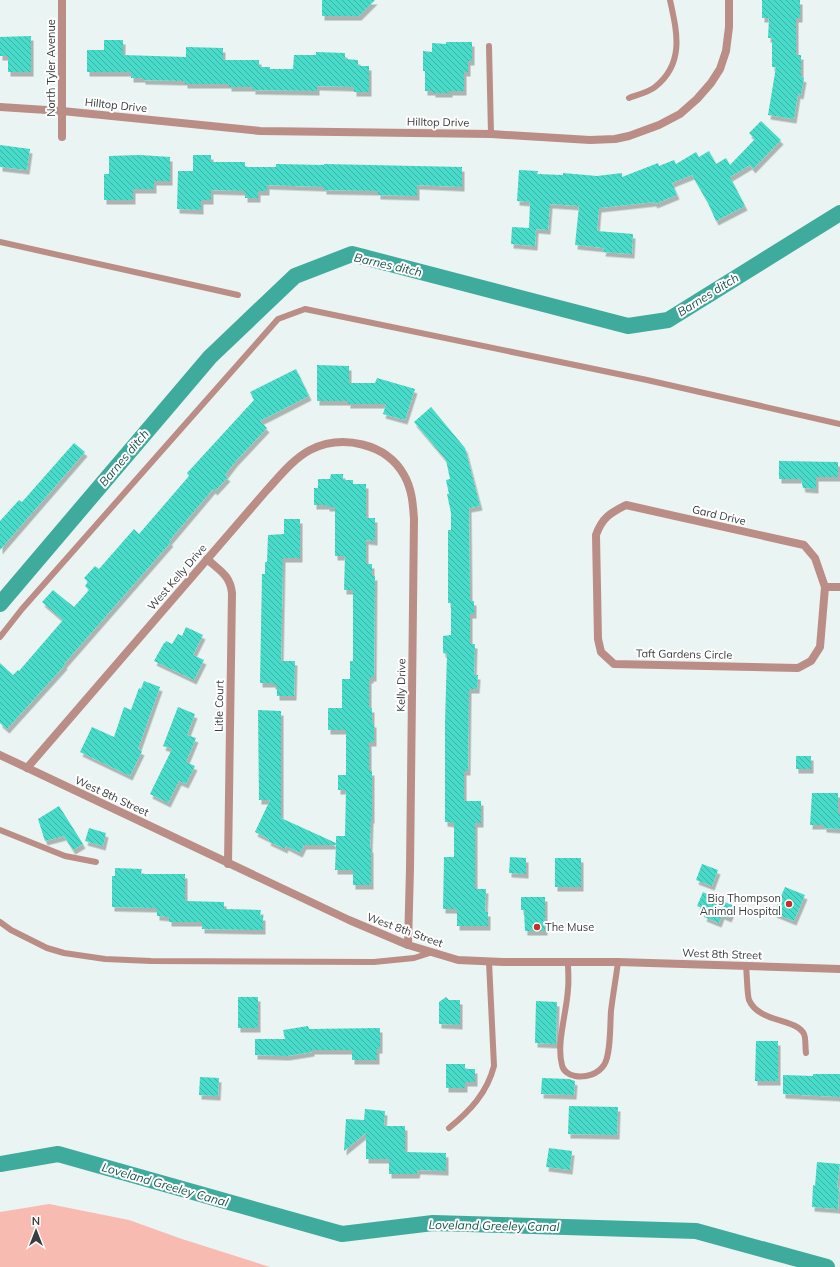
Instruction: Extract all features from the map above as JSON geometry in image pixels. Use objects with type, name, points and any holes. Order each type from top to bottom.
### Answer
[{"type":"street","name":"North Tyler Avenue","points":[[62,0],[62,137]]},
{"type":"street","name":"Hilltop Drive","points":[[0,107],[62,111],[260,131],[491,134],[590,140],[615,139],[629,136],[659,125],[680,114],[711,83],[720,69],[726,51],[729,27],[729,0]]},
{"type":"street","name":"West Kelly Drive","points":[[28,768],[266,491],[301,456],[320,446],[337,443],[367,446]]},
{"type":"street","name":"Kelly Drive","points":[[367,446],[384,453],[395,463],[404,475],[412,494],[414,519],[408,945]]},
{"type":"street","name":"Gard Drive","points":[[596,535],[600,524],[612,512],[626,505],[804,545],[815,558],[825,587]]},
{"type":"street","name":"Taft Gardens Circle","points":[[596,535],[598,639],[601,652],[614,664],[798,668],[811,661],[820,647],[825,587]]},
{"type":"street","name":"Litle Court","points":[[207,559],[229,579],[231,588],[228,864]]},
{"type":"street","points":[[825,587],[840,587]]},
{"type":"street","name":"West 8th Street","points":[[0,756],[349,920],[408,945],[458,960],[489,962],[618,962],[840,968]]},
{"type":"lane","points":[[629,98],[655,88],[670,71],[676,50],[677,33],[670,0]]},
{"type":"lane","points":[[489,46],[491,134]]},
{"type":"lane","points":[[0,242],[238,295]]},
{"type":"lane","points":[[0,637],[22,609],[278,319],[305,309],[647,380],[840,424]]},
{"type":"lane","points":[[0,830],[65,856],[96,862]]},
{"type":"lane","points":[[0,922],[11,930],[46,948],[70,954],[105,959],[151,961],[374,962],[414,958],[433,952]]},
{"type":"lane","points":[[449,1128],[466,1114],[481,1096],[491,1079],[494,1066],[489,962]]},
{"type":"lane","points":[[568,962],[568,990],[561,1051],[562,1066],[568,1073],[574,1076],[586,1077],[598,1072],[605,1064],[609,1045],[618,962]]},
{"type":"lane","points":[[746,966],[749,1000],[758,1011],[772,1019],[797,1027],[804,1034],[806,1053]]},
{"type":"shaded area","points":[[49,1204],[129,1220],[182,1239],[270,1267],[0,1267],[0,1212]]},
{"type":"building","points":[[322,0],[375,0],[359,16],[322,16]]},
{"type":"building","points":[[762,0],[800,0],[800,18],[796,18],[796,55],[801,55],[801,77],[804,78],[801,95],[798,94],[794,119],[768,115],[776,67],[772,67],[772,38],[768,38],[769,18],[762,18]]},
{"type":"building","points":[[31,36],[31,72],[8,72],[8,56],[0,56],[0,37]]},
{"type":"building","points":[[104,40],[123,40],[123,55],[186,57],[186,47],[223,48],[223,60],[259,60],[259,67],[270,67],[270,69],[293,69],[294,55],[316,55],[316,52],[345,53],[345,59],[358,60],[358,66],[369,66],[369,92],[354,92],[354,87],[317,86],[317,91],[253,90],[253,87],[229,87],[229,84],[185,84],[185,81],[143,80],[143,78],[131,78],[131,72],[87,72],[87,50],[104,50]]},
{"type":"building","points":[[446,42],[472,42],[472,61],[468,61],[468,72],[464,72],[464,91],[433,93],[433,91],[425,91],[423,51],[432,52],[432,43],[446,44]]},
{"type":"building","points":[[761,121],[781,140],[753,169],[750,165],[730,177],[745,206],[716,221],[708,203],[692,175],[672,183],[677,195],[655,204],[654,202],[599,208],[597,231],[633,234],[632,254],[603,252],[604,248],[575,245],[579,206],[550,204],[548,230],[536,229],[535,246],[511,244],[512,227],[529,228],[530,202],[517,201],[519,170],[538,171],[537,174],[563,175],[563,173],[597,176],[622,173],[622,177],[658,163],[659,166],[674,160],[676,164],[696,152],[699,157],[709,151],[716,164],[726,158],[730,165],[755,139],[749,133]]},
{"type":"building","points":[[0,145],[30,149],[27,170],[0,167]]},
{"type":"building","points":[[140,155],[170,157],[170,181],[154,181],[154,189],[133,189],[133,200],[104,200],[104,174],[109,174],[109,156]]},
{"type":"building","points":[[193,155],[211,155],[211,162],[245,162],[245,167],[276,167],[276,164],[324,164],[462,167],[462,187],[417,185],[417,196],[378,195],[378,191],[324,190],[324,187],[267,185],[267,191],[258,191],[258,198],[245,198],[245,191],[211,190],[211,200],[201,200],[201,210],[177,209],[178,171],[193,171]]},
{"type":"building","points":[[317,365],[349,366],[349,383],[375,383],[377,378],[415,389],[405,420],[383,414],[386,404],[348,404],[348,401],[317,401]]},
{"type":"building","points":[[296,369],[309,396],[260,421],[267,428],[235,462],[225,475],[228,477],[215,491],[213,489],[169,541],[171,542],[64,664],[65,665],[7,729],[0,723],[0,663],[13,675],[18,670],[19,671],[63,620],[42,602],[53,590],[74,607],[89,590],[85,586],[88,582],[84,578],[95,566],[99,569],[134,529],[139,534],[189,476],[187,473],[254,400],[250,392]]},
{"type":"building","points":[[431,407],[465,448],[480,506],[469,508],[470,601],[474,601],[474,614],[470,614],[470,644],[475,644],[474,675],[478,675],[477,689],[469,689],[468,771],[464,771],[464,801],[481,801],[481,823],[475,823],[475,889],[486,889],[485,912],[488,912],[488,926],[457,926],[457,909],[443,909],[444,857],[454,857],[454,823],[445,822],[447,654],[443,653],[443,636],[451,635],[451,603],[448,603],[448,530],[451,530],[451,513],[446,480],[450,479],[446,460],[414,422]]},
{"type":"building","points":[[74,443],[85,452],[0,550],[0,521],[19,500],[22,502]]},
{"type":"building","points":[[779,461],[838,462],[838,477],[816,477],[816,489],[803,488],[801,479],[779,479]]},
{"type":"building","points":[[331,474],[343,474],[343,480],[353,480],[353,484],[366,484],[366,518],[375,518],[375,541],[366,540],[366,564],[372,564],[372,576],[375,576],[374,677],[369,679],[369,708],[372,708],[372,723],[374,723],[374,742],[369,742],[369,771],[372,771],[372,819],[370,848],[371,885],[353,885],[353,870],[335,870],[336,845],[304,845],[300,853],[286,846],[285,849],[268,841],[269,839],[255,832],[270,800],[259,800],[258,710],[281,711],[281,818],[336,843],[336,836],[345,836],[346,790],[338,790],[338,775],[346,775],[346,730],[328,730],[328,708],[342,708],[342,679],[350,679],[350,661],[353,661],[353,590],[344,590],[345,556],[335,556],[335,507],[327,507],[327,505],[314,505],[314,488],[318,488],[318,479],[330,479]]},
{"type":"building","points":[[284,519],[300,519],[300,558],[283,558],[281,661],[295,661],[294,696],[277,696],[277,685],[273,685],[273,683],[260,683],[262,574],[265,574],[265,562],[267,562],[268,535],[284,534]]},
{"type":"building","points":[[186,627],[203,635],[193,655],[204,660],[194,680],[154,661],[164,643],[166,641],[172,644],[178,634],[182,636]]},
{"type":"building","points":[[144,681],[160,687],[138,749],[142,751],[130,776],[80,752],[92,727],[114,737],[124,707],[131,710],[139,688],[141,689]]},
{"type":"building","points":[[178,707],[195,714],[187,735],[196,738],[186,762],[195,766],[186,784],[179,781],[168,803],[150,794],[172,749],[163,746]]},
{"type":"building","points":[[796,756],[811,756],[811,769],[796,769]]},
{"type":"building","points":[[812,793],[838,793],[840,829],[824,828],[824,825],[810,825]]},
{"type":"building","points":[[59,806],[83,844],[73,850],[64,836],[45,841],[38,819]]},
{"type":"building","points":[[89,828],[106,833],[103,846],[85,841]]},
{"type":"building","points":[[510,857],[526,858],[526,874],[509,873]]},
{"type":"building","points":[[555,858],[581,858],[581,887],[555,887]]},
{"type":"building","points":[[702,864],[718,870],[712,886],[696,880]]},
{"type":"building","points":[[115,868],[142,869],[141,874],[185,874],[185,901],[224,902],[224,909],[261,910],[260,916],[263,916],[263,930],[202,929],[202,922],[169,922],[169,917],[157,916],[157,908],[112,907],[112,876],[115,876]]},
{"type":"building","name":"Big Thompson Animal Hospital","points":[[785,887],[805,895],[794,921],[774,913]]},
{"type":"building","points":[[703,892],[734,906],[729,918],[722,915],[719,923],[704,917],[707,910],[697,906]]},
{"type":"building","points":[[521,897],[545,897],[545,931],[525,931],[524,910],[521,910]]},
{"type":"building","points":[[238,997],[258,997],[258,1028],[238,1028]]},
{"type":"building","points":[[446,997],[449,1000],[460,1000],[460,1025],[439,1024],[439,1002]]},
{"type":"building","points":[[536,1001],[557,1002],[556,1044],[535,1043]]},
{"type":"building","points":[[308,1026],[309,1029],[380,1028],[380,1049],[377,1049],[377,1060],[352,1060],[352,1050],[312,1050],[312,1052],[287,1056],[255,1055],[255,1039],[285,1039],[283,1030]]},
{"type":"building","points":[[756,1041],[778,1041],[778,1081],[755,1081]]},
{"type":"building","points":[[446,1064],[465,1064],[465,1069],[475,1069],[475,1082],[465,1082],[465,1088],[446,1088]]},
{"type":"building","points":[[813,1074],[840,1074],[840,1097],[783,1094],[783,1075],[813,1076]]},
{"type":"building","points":[[200,1077],[219,1078],[218,1096],[199,1095]]},
{"type":"building","points":[[542,1078],[569,1079],[575,1081],[574,1095],[541,1094]]},
{"type":"building","points":[[569,1106],[618,1107],[617,1135],[568,1134]]},
{"type":"building","points":[[365,1109],[385,1111],[384,1126],[405,1126],[405,1152],[446,1153],[446,1171],[418,1170],[417,1174],[389,1174],[389,1159],[366,1159],[366,1133],[344,1151],[346,1119],[364,1120]]},
{"type":"building","points":[[549,1148],[572,1151],[570,1170],[546,1167]]},
{"type":"building","points":[[817,1162],[840,1164],[837,1187],[839,1188],[838,1209],[812,1207],[813,1185],[815,1186]]},
{"type":"waterway","name":"Barnes ditch","points":[[0,604],[210,357],[295,276],[352,254],[628,326],[668,320],[840,213]]},
{"type":"waterway","name":"Loveland Greeley Canal","points":[[0,1164],[58,1154],[342,1234],[433,1223],[696,1231],[827,1267]]},
{"type":"place","name":"Big Thompson Animal Hospital","points":[[789,904]]},
{"type":"place","name":"The Muse","points":[[537,927]]}]
